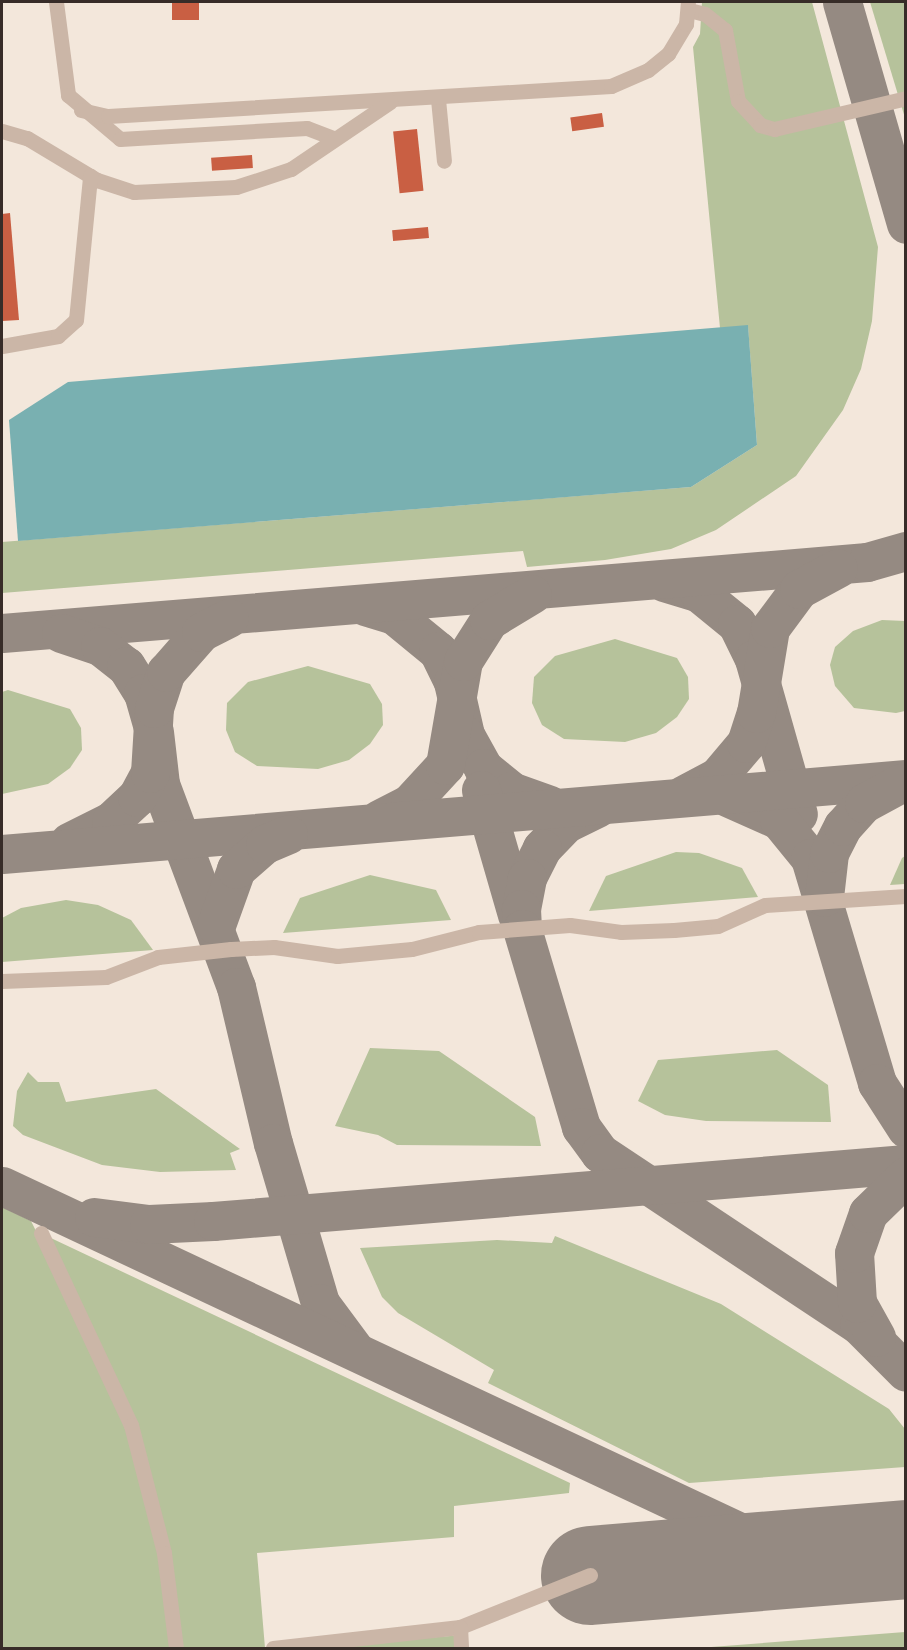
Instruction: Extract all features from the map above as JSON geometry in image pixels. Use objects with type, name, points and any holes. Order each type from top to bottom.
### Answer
[{"type":"street","points":[[56,2],[61,60],[68,95],[81,110],[120,139],[307,128],[333,138]]},
{"type":"street","points":[[81,110],[108,116],[368,97],[390,102],[628,81],[669,54],[688,6],[705,14],[725,30],[738,101],[746,115],[760,125],[774,129],[906,98]]},
{"type":"street","points":[[438,99],[444,161]]},
{"type":"street","points":[[2,131],[27,138],[90,176],[148,194],[257,184],[291,169],[333,138],[390,102]]},
{"type":"street","points":[[2,346],[58,336],[76,320],[90,176]]},
{"type":"street","points":[[2,981],[106,977],[158,957],[231,949],[274,947],[337,956],[412,949],[479,932],[560,925],[621,932],[707,927],[765,905],[906,896]]},
{"type":"street","points":[[41,1233],[103,1357],[135,1436],[164,1553],[176,1648]]},
{"type":"street","points":[[273,1648],[460,1627],[590,1575]]},
{"type":"street","points":[[460,1627],[461,1648]]},
{"type":"green space","points":[[702,2],[812,2],[878,247],[872,321],[861,369],[843,410],[796,476],[716,530],[671,549],[605,560],[527,567],[523,551],[2,593],[2,542],[691,487],[757,445],[748,326],[720,328],[693,47],[700,34]]},
{"type":"green space","points":[[870,2],[905,2],[905,118]]},
{"type":"green space","points":[[882,620],[905,621],[905,711],[896,713],[854,708],[835,686],[830,665],[835,647],[853,631]]},
{"type":"green space","points":[[615,639],[677,658],[688,677],[689,699],[677,717],[656,733],[625,742],[564,739],[542,725],[532,703],[534,677],[555,656]]},
{"type":"green space","points":[[308,666],[370,684],[382,704],[383,725],[370,744],[349,760],[318,769],[257,766],[235,752],[226,730],[227,703],[248,682]]},
{"type":"green space","points":[[8,690],[70,709],[81,728],[82,750],[70,768],[48,784],[2,794],[2,692]]},
{"type":"green space","points":[[676,852],[699,853],[742,868],[758,897],[589,911],[606,876]]},
{"type":"green space","points":[[905,856],[905,884],[890,885],[902,858]]},
{"type":"green space","points":[[370,875],[436,890],[451,920],[283,933],[300,898]]},
{"type":"green space","points":[[66,900],[98,905],[131,920],[153,950],[2,962],[2,918],[21,908]]},
{"type":"green space","points":[[370,1048],[439,1051],[535,1117],[541,1146],[397,1145],[378,1135],[335,1126]]},
{"type":"green space","points":[[777,1050],[828,1085],[831,1122],[706,1121],[665,1115],[638,1101],[658,1060]]},
{"type":"green space","points":[[28,1072],[38,1082],[59,1082],[66,1102],[156,1089],[240,1149],[230,1153],[236,1170],[160,1172],[102,1165],[23,1135],[13,1126],[17,1091]]},
{"type":"green space","points":[[2,1207],[31,1221],[36,1231],[570,1483],[569,1493],[454,1506],[454,1537],[257,1553],[265,1648],[2,1648]]},
{"type":"green space","points":[[555,1236],[721,1304],[889,1409],[905,1429],[905,1467],[689,1483],[488,1383],[494,1370],[398,1313],[382,1297],[360,1248],[497,1240],[552,1243]]},
{"type":"green space","points":[[905,1632],[905,1648],[698,1648]]},
{"type":"green space","points":[[463,1635],[462,1648],[298,1648]]},
{"type":"water","points":[[748,325],[757,445],[691,487],[18,541],[9,420],[68,382]]},
{"type":"building","points":[[172,2],[199,2],[199,20],[172,20]]},
{"type":"building","points":[[602,113],[604,127],[572,131],[570,117]]},
{"type":"building","points":[[417,129],[423,191],[400,193],[393,132]]},
{"type":"building","points":[[252,155],[253,168],[212,171],[211,158]]},
{"type":"building","points":[[10,213],[19,320],[2,321],[2,214]]},
{"type":"building","points":[[428,227],[429,238],[393,241],[392,230]]},
{"type":"taxiway","points":[[842,2],[906,224]]},
{"type":"taxiway","points":[[2,633],[867,562],[906,551]]},
{"type":"taxiway","points":[[683,795],[718,776],[746,743],[756,713],[770,628],[799,589],[838,568]]},
{"type":"taxiway","points":[[664,582],[699,593],[737,624],[754,659],[798,814]]},
{"type":"taxiway","points":[[379,819],[410,803],[445,765],[463,661],[489,620],[532,594]]},
{"type":"taxiway","points":[[365,606],[394,615],[438,651],[453,682],[465,735],[483,768],[511,791],[550,805]]},
{"type":"taxiway","points":[[69,842],[111,821],[137,797],[150,773],[154,708],[166,672],[201,632],[229,618]]},
{"type":"taxiway","points":[[61,633],[100,646],[126,666],[143,693],[153,727]]},
{"type":"taxiway","points":[[154,732],[160,784],[236,987],[273,1143],[320,1303],[354,1349]]},
{"type":"taxiway","points":[[2,854],[906,779]]},
{"type":"taxiway","points":[[824,897],[829,853],[843,826],[864,803],[901,783]]},
{"type":"taxiway","points":[[481,790],[517,915]]},
{"type":"taxiway","points":[[727,797],[779,820],[810,858],[877,1083],[906,1128]]},
{"type":"taxiway","points":[[597,808],[566,823],[542,848],[527,878],[521,909],[522,929],[581,1127],[600,1153],[859,1325],[906,1372]]},
{"type":"taxiway","points":[[216,925],[236,869],[265,844],[288,834]]},
{"type":"taxiway","points":[[94,1217],[149,1224],[213,1221],[906,1164]]},
{"type":"taxiway","points":[[876,1337],[857,1303],[854,1253],[868,1213],[906,1176]]},
{"type":"taxiway","points":[[2,1186],[742,1533],[812,1548],[878,1551]]},
{"type":"runway","points":[[590,1575],[906,1549]]}]
